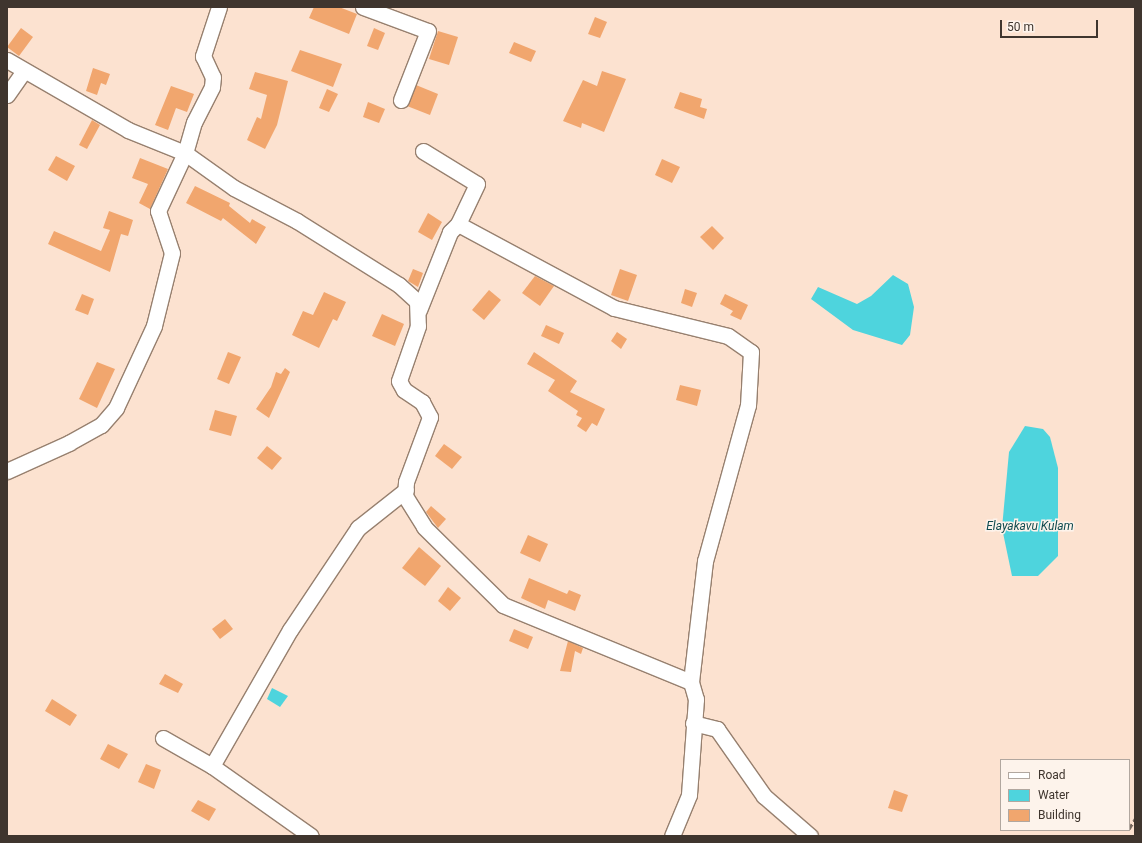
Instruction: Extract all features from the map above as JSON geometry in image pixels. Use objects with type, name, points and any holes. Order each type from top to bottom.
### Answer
[{"type":"street","points":[[7,471],[69,443],[100,425],[116,408],[154,326],[172,253],[158,211],[185,153],[194,122],[212,87],[212,77],[202,56],[219,7]]},
{"type":"street","points":[[363,7],[428,31],[401,100]]},
{"type":"street","points":[[7,60],[24,72],[128,130],[185,153],[234,188],[297,221],[399,285],[411,294],[419,310]]},
{"type":"street","points":[[7,95],[24,72]]},
{"type":"street","points":[[212,766],[290,630],[358,528],[406,490],[430,417],[428,409],[399,382],[418,326],[419,310],[450,232],[458,224],[477,184],[423,151]]},
{"type":"street","points":[[458,224],[614,308],[728,336],[751,352],[748,405],[705,561],[691,682],[696,699],[693,723],[689,795],[672,836]]},
{"type":"street","points":[[406,490],[412,510],[424,527],[503,604],[691,682]]},
{"type":"street","points":[[693,723],[717,729],[764,796],[810,836]]},
{"type":"street","points":[[163,738],[212,766],[311,836]]},
{"type":"water","points":[[893,275],[908,284],[914,307],[910,335],[902,345],[853,330],[811,299],[818,287],[857,304],[871,296]]},
{"type":"water","name":"Elayakavu Kulam","points":[[1025,426],[1043,429],[1050,437],[1058,468],[1058,556],[1038,576],[1012,576],[1002,528],[1009,452]]},
{"type":"water","points":[[272,688],[288,696],[280,707],[267,699]]},
{"type":"building","points":[[314,7],[339,7],[357,14],[349,34],[309,18]]},
{"type":"building","points":[[595,17],[607,22],[600,38],[588,34]]},
{"type":"building","points":[[21,28],[33,37],[19,56],[7,47]]},
{"type":"building","points":[[374,28],[385,33],[378,50],[367,46]]},
{"type":"building","points":[[438,31],[458,37],[449,65],[429,59]]},
{"type":"building","points":[[514,42],[536,51],[531,62],[509,53]]},
{"type":"building","points":[[300,50],[342,64],[333,87],[291,71]]},
{"type":"building","points":[[93,68],[110,74],[106,85],[101,83],[97,95],[86,91]]},
{"type":"building","points":[[602,71],[626,79],[604,132],[582,123],[581,128],[563,121],[583,80],[597,86]]},
{"type":"building","points":[[255,72],[288,81],[277,125],[265,149],[247,140],[257,117],[261,119],[267,95],[249,89]]},
{"type":"building","points":[[416,85],[438,94],[430,115],[407,106]]},
{"type":"building","points":[[171,86],[194,94],[187,112],[176,108],[168,130],[155,125]]},
{"type":"building","points":[[327,89],[338,94],[329,112],[319,108]]},
{"type":"building","points":[[680,92],[702,99],[700,107],[707,109],[704,119],[674,108]]},
{"type":"building","points":[[368,102],[385,109],[379,123],[363,117]]},
{"type":"building","points":[[92,120],[100,125],[87,149],[79,145]]},
{"type":"building","points":[[56,156],[75,166],[67,181],[48,170]]},
{"type":"building","points":[[140,158],[168,169],[150,209],[139,203],[148,184],[132,178]]},
{"type":"building","points":[[662,159],[680,167],[672,183],[655,175]]},
{"type":"building","points":[[195,186],[230,203],[229,206],[250,223],[252,219],[266,227],[256,244],[223,218],[221,221],[186,203]]},
{"type":"building","points":[[109,211],[133,220],[128,236],[121,234],[110,272],[48,244],[54,231],[101,251],[110,230],[103,228]]},
{"type":"building","points":[[428,213],[442,222],[432,240],[418,232]]},
{"type":"building","points":[[712,226],[724,238],[713,250],[700,237]]},
{"type":"building","points":[[413,269],[423,273],[418,287],[408,281]]},
{"type":"building","points":[[620,269],[637,275],[628,301],[611,295]]},
{"type":"building","points":[[535,276],[554,286],[540,306],[522,293]]},
{"type":"building","points":[[685,289],[697,293],[692,307],[681,303]]},
{"type":"building","points":[[489,290],[501,300],[484,320],[472,310]]},
{"type":"building","points":[[324,292],[346,302],[337,321],[333,319],[319,348],[292,335],[303,311],[313,315]]},
{"type":"building","points":[[82,294],[94,299],[88,315],[75,310]]},
{"type":"building","points":[[725,294],[748,305],[741,320],[730,315],[733,311],[720,304]]},
{"type":"building","points":[[382,314],[404,324],[395,346],[372,336]]},
{"type":"building","points":[[546,325],[564,333],[559,344],[541,336]]},
{"type":"building","points":[[617,332],[627,339],[621,349],[611,341]]},
{"type":"building","points":[[228,352],[241,357],[229,384],[217,379]]},
{"type":"building","points":[[534,352],[577,381],[570,392],[605,409],[597,426],[592,423],[586,432],[577,426],[582,418],[576,415],[578,411],[548,391],[555,380],[527,364]]},
{"type":"building","points":[[97,362],[115,369],[97,408],[79,399]]},
{"type":"building","points":[[285,368],[290,372],[269,418],[256,409],[271,387],[276,372],[281,374]]},
{"type":"building","points":[[680,385],[701,390],[697,406],[676,400]]},
{"type":"building","points":[[215,410],[237,416],[231,436],[209,430]]},
{"type":"building","points":[[444,444],[462,457],[452,469],[435,456]]},
{"type":"building","points":[[267,446],[282,458],[272,470],[257,458]]},
{"type":"building","points":[[431,506],[446,519],[438,528],[426,512]]},
{"type":"building","points":[[528,535],[548,544],[540,562],[520,553]]},
{"type":"building","points":[[419,547],[441,566],[425,586],[402,568]]},
{"type":"building","points":[[529,578],[567,594],[569,590],[581,595],[575,611],[548,600],[545,609],[521,598]]},
{"type":"building","points":[[448,587],[461,598],[450,611],[438,601]]},
{"type":"building","points":[[225,619],[233,629],[220,639],[212,629]]},
{"type":"building","points":[[514,629],[533,637],[528,649],[509,641]]},
{"type":"building","points":[[568,641],[583,648],[581,654],[575,651],[571,672],[560,671]]},
{"type":"building","points":[[165,674],[183,684],[178,693],[159,684]]},
{"type":"building","points":[[52,699],[77,715],[70,726],[45,711]]},
{"type":"building","points":[[108,744],[128,754],[119,769],[100,759]]},
{"type":"building","points":[[146,764],[161,770],[154,789],[138,782]]},
{"type":"building","points":[[894,790],[908,795],[902,812],[888,808]]},
{"type":"building","points":[[198,800],[216,809],[209,821],[191,811]]},
{"type":"railway","points":[[1130,827],[1135,819]]}]
